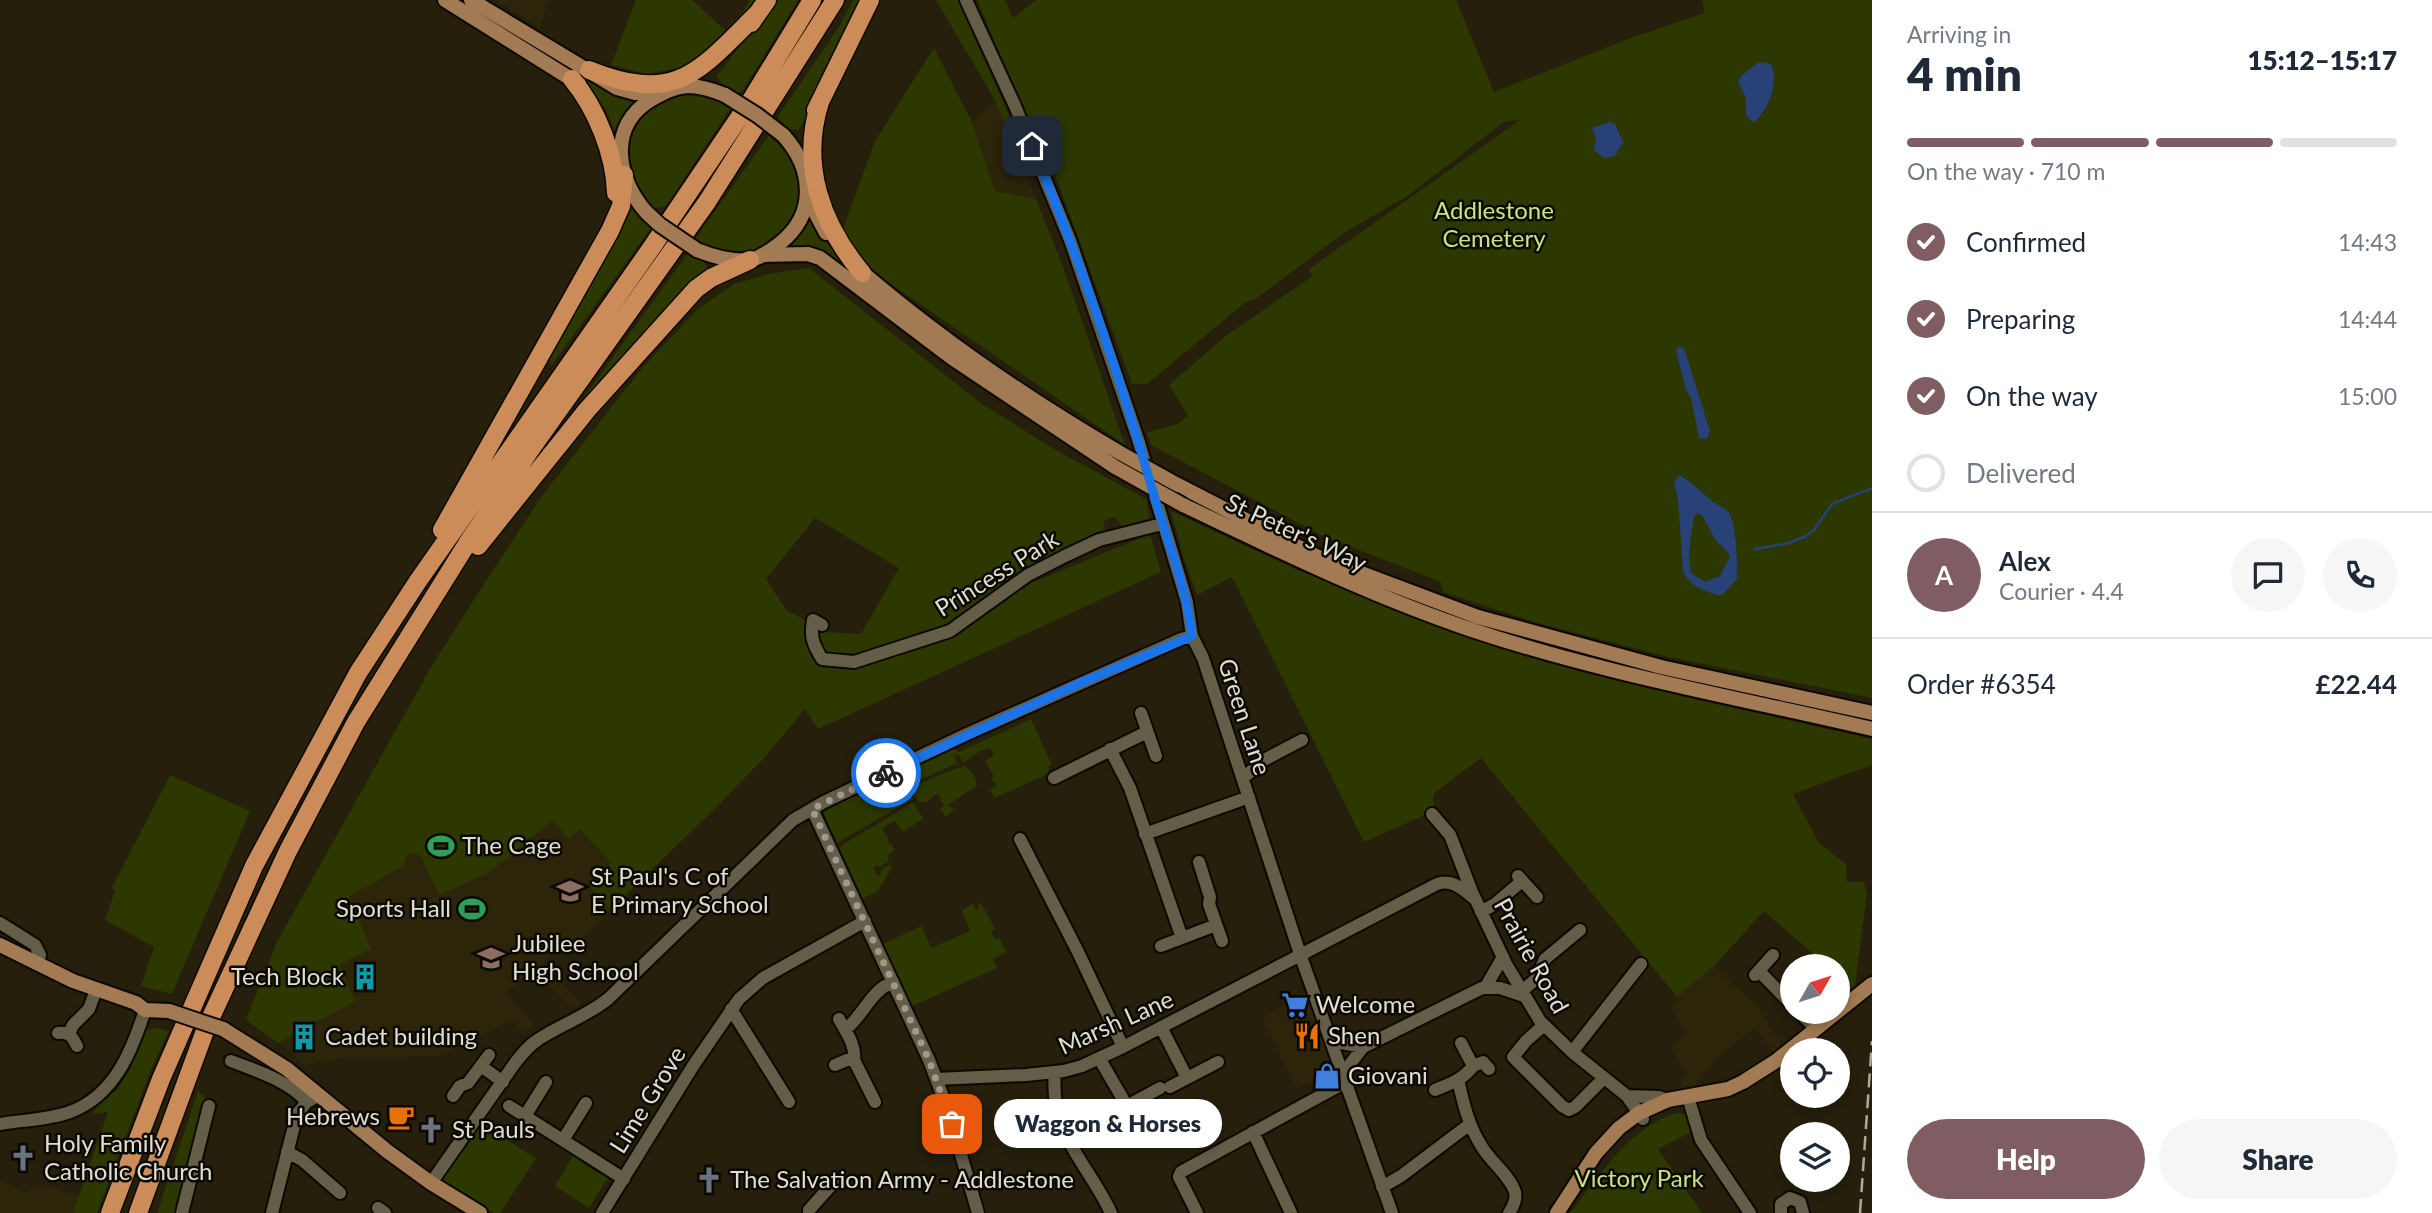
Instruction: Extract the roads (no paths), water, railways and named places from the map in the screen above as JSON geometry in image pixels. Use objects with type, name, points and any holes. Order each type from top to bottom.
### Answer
[{"type":"highway","points":[[110,1213],[161,1079],[254,866],[358,673],[418,580],[652,247],[753,97],[811,0]]},
{"type":"highway","points":[[138,1213],[206,1028],[288,851],[356,722],[533,446],[707,202],[835,0]]},
{"type":"highway","points":[[805,169],[804,139],[809,123],[870,0]]},
{"type":"highway","points":[[589,70],[635,85],[650,86],[682,78],[711,60],[762,6]]},
{"type":"highway","points":[[687,86],[720,62],[762,6]]},
{"type":"highway","points":[[572,79],[583,92],[597,118],[616,182],[614,212],[599,249]]},
{"type":"highway","points":[[820,102],[811,155],[817,189],[825,216],[834,233],[845,253],[862,273]]},
{"type":"highway","points":[[418,580],[433,545],[466,485],[610,231],[621,206],[623,172]]},
{"type":"highway","points":[[445,581],[478,546],[587,410],[696,289],[711,278],[756,257]]},
{"type":"main road","points":[[444,0],[587,90],[596,101],[606,123],[636,201],[660,226],[716,258],[756,257],[784,241],[793,230],[800,217],[808,189],[805,169],[798,153],[783,135],[757,115],[725,94],[708,89],[687,86],[662,93],[626,92],[471,0]]},
{"type":"main road","points":[[623,172],[621,142],[626,129],[635,113],[662,93]]},
{"type":"main road","name":"St Peter's Way","points":[[808,189],[827,236],[842,256],[862,273],[936,330],[1183,505],[1335,578],[1476,631],[1659,683],[1870,729]]},
{"type":"main road","name":"St Peter's Way","points":[[756,257],[808,254],[820,258],[952,359],[1119,461],[1178,485],[1316,556],[1478,617],[1661,667],[1871,713]]},
{"type":"main road","points":[[0,945],[96,990],[136,1003],[145,1010],[169,1011],[223,1030],[270,1058],[313,1098],[474,1211]]},
{"type":"main road","points":[[1557,1213],[1586,1169],[1641,1116],[1668,1100],[1728,1089],[1743,1082],[1764,1070],[1870,986]]},
{"type":"main road","points":[[1641,1116],[1688,1097]]},
{"type":"street","name":"Green Lane","points":[[966,0],[1015,106],[1070,240],[1138,439],[1187,602],[1192,636],[1203,658],[1300,954],[1392,1213]]},
{"type":"street","name":"Princess Park","points":[[821,625],[813,620],[811,642],[822,659],[854,662],[950,631],[1028,575],[1091,543],[1163,523]]},
{"type":"street","points":[[431,1183],[530,1046],[538,1039],[584,1016],[608,999],[793,820],[967,734],[1192,636]]},
{"type":"street","points":[[1141,713],[1156,756]]},
{"type":"street","points":[[1054,778],[1147,732]]},
{"type":"street","points":[[1242,776],[1264,760],[1302,740]]},
{"type":"street","points":[[1110,749],[1130,788],[1182,937]]},
{"type":"street","points":[[1145,834],[1249,797]]},
{"type":"street","points":[[812,809],[936,1079],[978,1213]]},
{"type":"street","name":"Prairie Road","points":[[1432,814],[1450,835],[1478,906],[1503,957],[1544,1025],[1572,1052],[1627,1096],[1641,1116]]},
{"type":"street","points":[[1020,839],[1124,1047]]},
{"type":"street","points":[[1199,862],[1222,941]]},
{"type":"street","points":[[1300,954],[1437,884],[1449,883],[1463,868]]},
{"type":"street","points":[[1478,906],[1495,904],[1520,878],[1536,897]]},
{"type":"street","name":"Prairie Road","points":[[1449,883],[1459,886],[1478,906]]},
{"type":"street","name":"Lime Grove","points":[[602,1213],[693,1066],[739,999],[763,978],[865,921]]},
{"type":"street","points":[[0,923],[35,945],[40,955],[36,964]]},
{"type":"street","points":[[1161,946],[1216,925]]},
{"type":"street","points":[[1197,1213],[1179,1175],[1343,1079],[1363,1047],[1485,988],[1523,993],[1536,979],[1545,959],[1578,935]]},
{"type":"street","name":"Marsh Lane","points":[[936,1079],[1073,1069],[1124,1047],[1300,954]]},
{"type":"street","points":[[1773,955],[1756,975],[1780,995]]},
{"type":"street","points":[[1485,988],[1503,957]]},
{"type":"street","points":[[1572,1052],[1640,964]]},
{"type":"street","points":[[875,1102],[842,1024],[855,1022],[880,989],[893,982]]},
{"type":"street","points":[[77,1046],[63,1034],[89,1009],[96,990]]},
{"type":"street","points":[[731,1009],[790,1102]]},
{"type":"street","points":[[0,1124],[69,1112],[96,1098],[123,1066],[145,1010]]},
{"type":"street","points":[[1811,1024],[1816,1029]]},
{"type":"street","points":[[1544,1025],[1526,1041],[1514,1057],[1562,1106],[1569,1110],[1575,1107],[1604,1078]]},
{"type":"street","points":[[1161,1027],[1187,1078]]},
{"type":"street","points":[[1331,1041],[1363,1047]]},
{"type":"street","points":[[1461,1043],[1473,1066]]},
{"type":"street","points":[[835,1065],[854,1057]]},
{"type":"street","points":[[1099,1058],[1122,1108],[1218,1062]]},
{"type":"street","points":[[231,1061],[313,1098],[298,1114],[272,1213]]},
{"type":"street","points":[[453,1096],[460,1086],[468,1083],[485,1061],[503,1082]]},
{"type":"street","points":[[1435,1090],[1483,1062],[1489,1069]]},
{"type":"street","points":[[1055,1072],[1054,1104],[1065,1134],[1080,1164],[1100,1189],[1111,1213]]},
{"type":"street","points":[[1458,1079],[1470,1124],[1480,1145],[1515,1194],[1514,1206],[1509,1213]]},
{"type":"street","points":[[525,1116],[546,1082]]},
{"type":"street","points":[[1627,1096],[1659,1097],[1668,1100]]},
{"type":"street","points":[[1688,1097],[1701,1140],[1750,1213]]},
{"type":"street","points":[[563,1140],[586,1103]]},
{"type":"street","points":[[509,1105],[624,1178]]},
{"type":"street","points":[[182,1213],[209,1106]]},
{"type":"street","points":[[1382,1187],[1401,1176],[1470,1124]]},
{"type":"street","points":[[1254,1132],[1291,1213]]},
{"type":"street","points":[[287,1152],[302,1160],[340,1193]]},
{"type":"street","points":[[809,1213],[835,1181]]},
{"type":"street","points":[[1781,1213],[1781,1204],[1790,1198],[1800,1202],[1803,1213]]},
{"type":"water","points":[[1759,62],[1771,64],[1774,79],[1768,103],[1754,122],[1746,115],[1745,97],[1738,81]]},
{"type":"water","points":[[1610,122],[1615,124],[1624,144],[1615,156],[1604,158],[1594,150],[1596,138],[1592,128]]},
{"type":"water","points":[[1678,347],[1684,348],[1710,431],[1707,439],[1699,438],[1691,398],[1686,390],[1676,351]]},
{"type":"water","points":[[1680,475],[1725,509],[1732,518],[1737,579],[1719,596],[1693,585],[1683,571],[1678,499],[1674,481]],"holes":[[[1698,513],[1702,515],[1716,541],[1730,557],[1720,576],[1705,582],[1691,573],[1689,558],[1694,516]]]},
{"type":"waterway","points":[[1755,549],[1789,543],[1804,537],[1813,531],[1832,504],[1872,488]]},
{"type":"railway","points":[[1860,1213],[1872,1041]]},
{"type":"place","name":"The Cage","points":[[441,846]]},
{"type":"place","name":"St Paul's C of E Primary School","points":[[570,891]]},
{"type":"place","name":"Sports Hall","points":[[472,909]]},
{"type":"place","name":"Jubilee High School","points":[[491,958]]},
{"type":"place","name":"Tech Block","points":[[365,977]]},
{"type":"place","name":"Welcome","points":[[1295,1005]]},
{"type":"place","name":"Shen","points":[[1307,1036]]},
{"type":"place","name":"Cadet building","points":[[304,1037]]},
{"type":"place","name":"Giovani","points":[[1327,1076]]},
{"type":"place","name":"Hebrews","points":[[401,1117]]},
{"type":"place","name":"Waggon & Horses","points":[[952,1124]]},
{"type":"place","name":"St Pauls","points":[[431,1130]]},
{"type":"place","name":"Holy Family Catholic Church","points":[[23,1158]]},
{"type":"place","name":"The Salvation Army - Addlestone","points":[[709,1180]]},
{"type":"park label","name":"Addlestone Cemetery","points":[[1494,225]]},
{"type":"park label","name":"Victory Park","points":[[1639,1179]]}]
